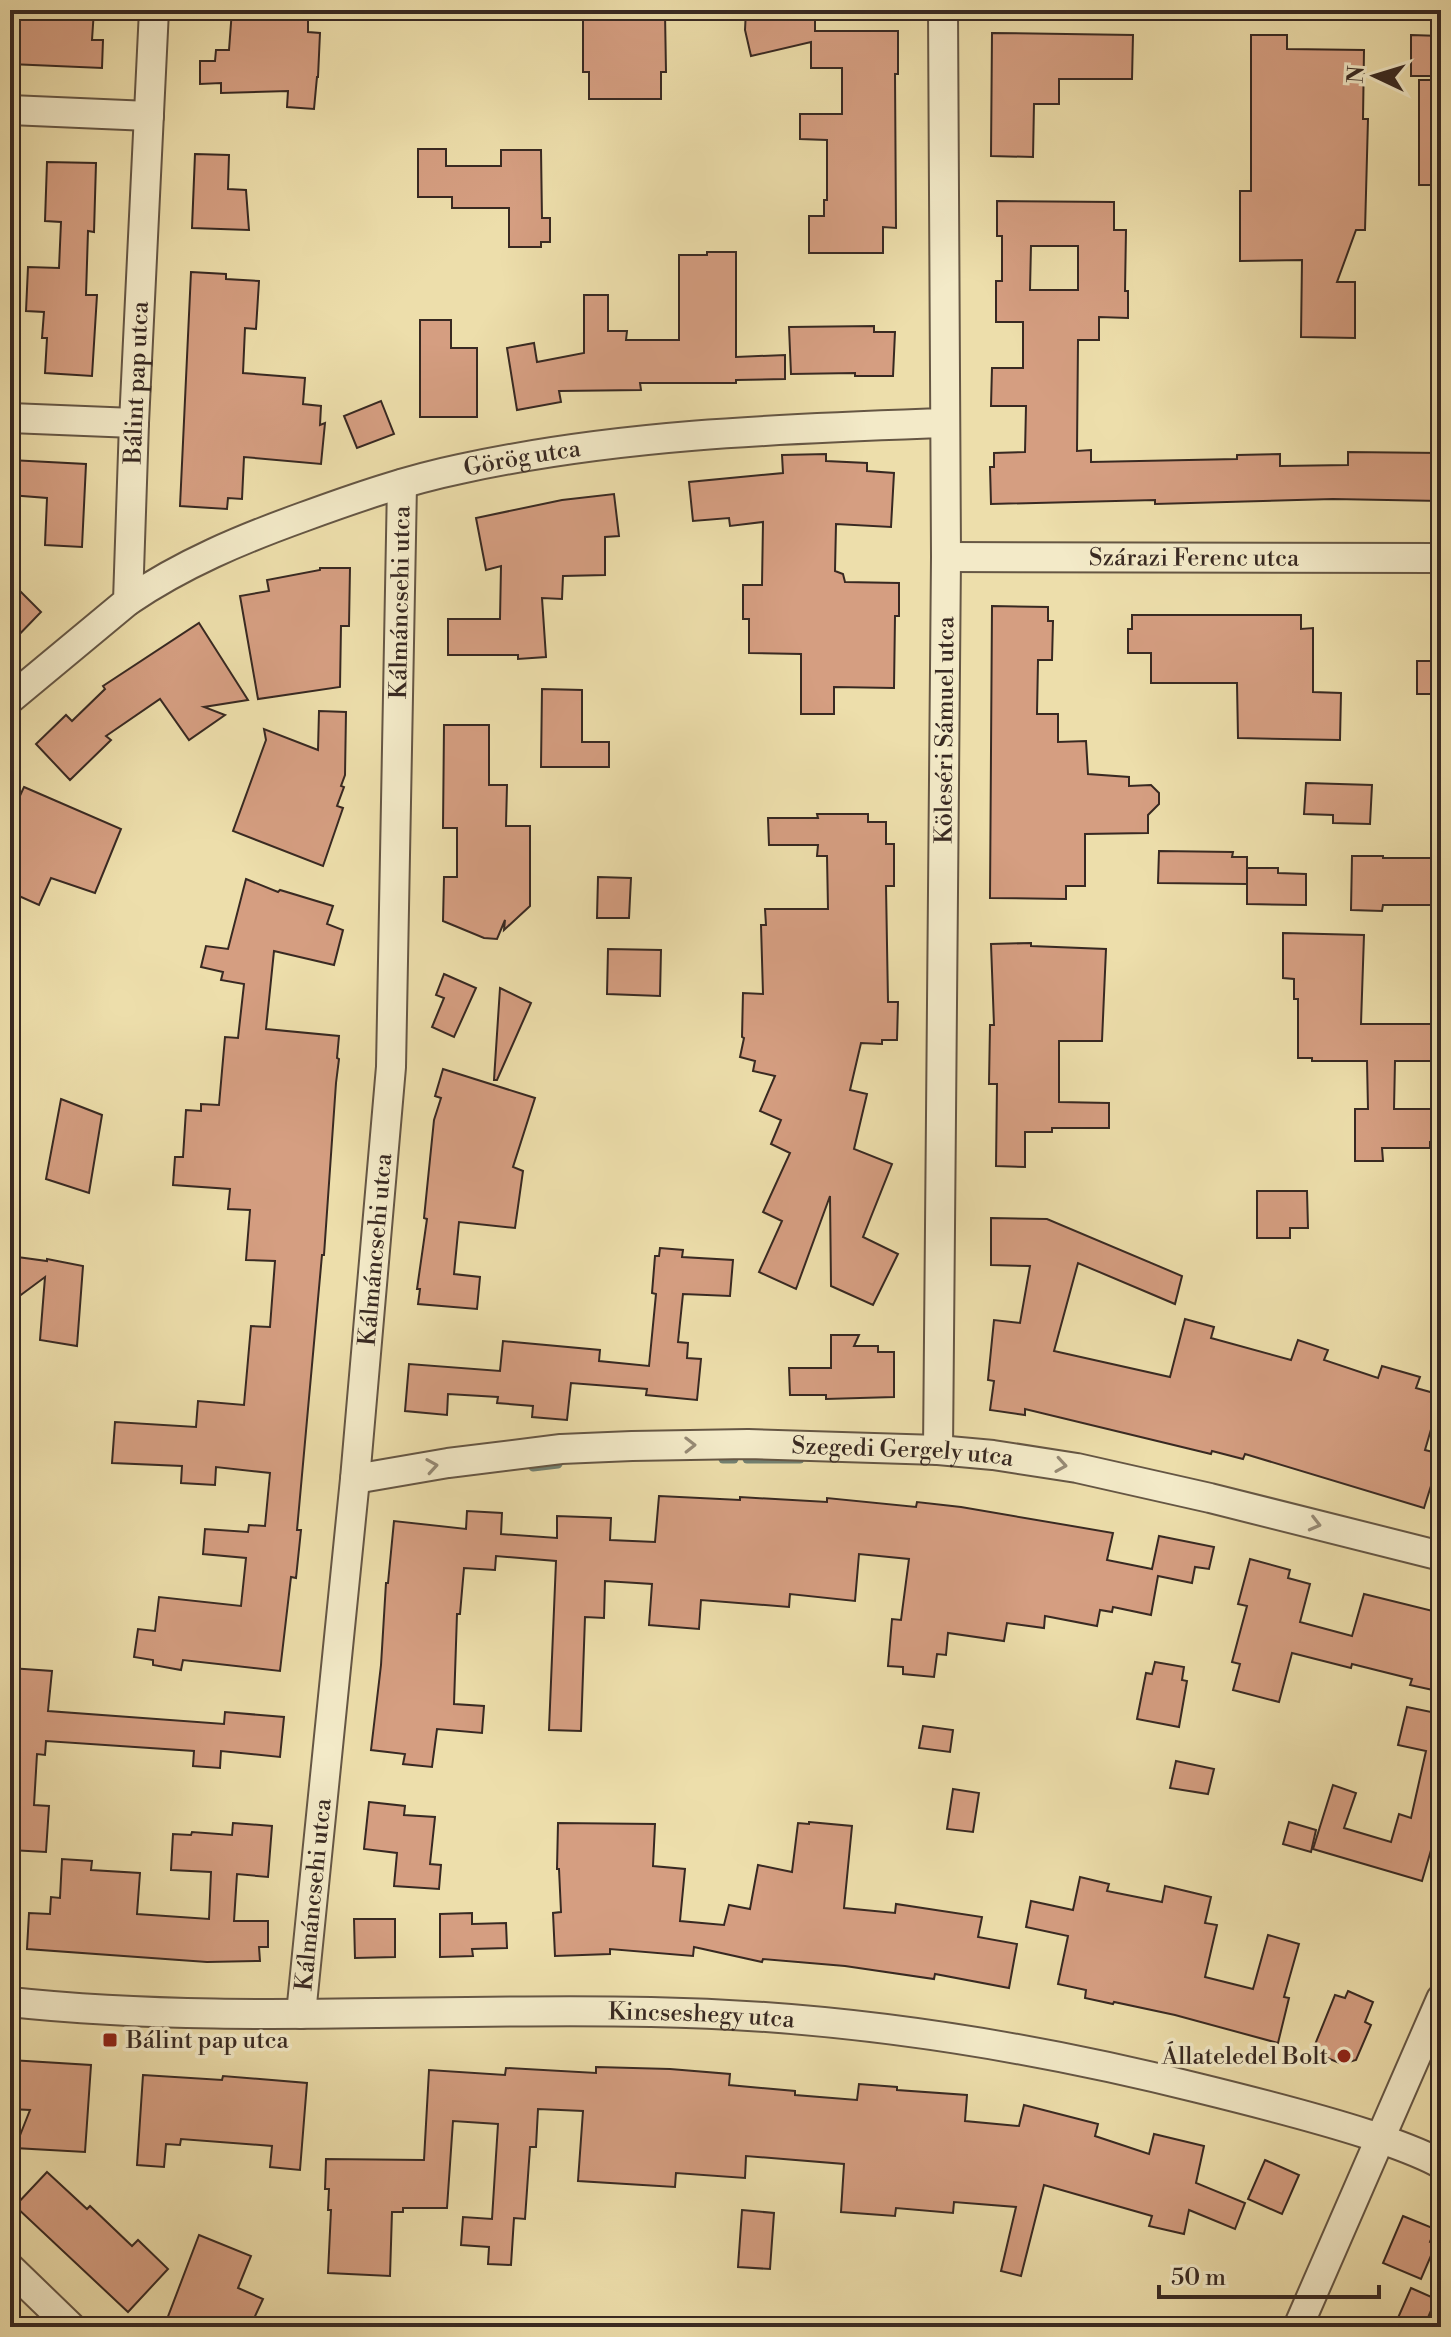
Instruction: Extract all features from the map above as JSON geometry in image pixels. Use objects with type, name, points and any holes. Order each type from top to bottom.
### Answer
[{"type":"street","name":"Bálint pap utca","points":[[128,601],[154,10]]},
{"type":"street","name":"Köleséri Sámuel utca","points":[[938,1450],[946,557],[943,10]]},
{"type":"street","points":[[10,110],[149,116]]},
{"type":"street","points":[[10,418],[134,423]]},
{"type":"street","name":"Görög utca","points":[[128,601],[178,571],[240,541],[352,499],[460,469],[578,447],[674,436],[944,423]]},
{"type":"street","name":"Kálmáncsehi utca","points":[[301,2014],[355,1479],[391,1067],[402,484]]},
{"type":"street","name":"Szárazi Ferenc utca","points":[[946,557],[1441,558]]},
{"type":"street","points":[[10,699],[128,601]]},
{"type":"street","name":"Szegedi Gergely utca","points":[[355,1479],[448,1463],[561,1449],[748,1444],[938,1450],[1089,1470],[1441,1556]]},
{"type":"street","points":[[1298,2327],[1441,1999]]},
{"type":"street","name":"Kincseshegy utca","points":[[10,2002],[69,2009],[184,2014],[655,2012],[874,2029],[1018,2049],[1165,2079],[1380,2138],[1441,2164]]},
{"type":"street","points":[[10,2268],[71,2327]]},
{"type":"building","points":[[10,10],[94,10],[92,40],[103,40],[102,68],[10,64]]},
{"type":"building","points":[[232,10],[296,10],[295,19],[308,20],[308,32],[320,33],[314,109],[287,107],[288,91],[221,93],[221,83],[200,84],[200,61],[215,61],[216,50],[229,50]]},
{"type":"building","points":[[583,10],[665,13],[666,72],[661,72],[661,99],[589,99],[589,72],[583,72]]},
{"type":"building","points":[[746,10],[815,10],[815,31],[898,31],[898,74],[895,74],[896,228],[883,227],[883,253],[809,253],[809,216],[824,216],[824,200],[827,200],[827,140],[800,139],[800,114],[842,114],[842,68],[811,68],[811,42],[751,56],[745,30]]},
{"type":"building","points":[[992,33],[1133,35],[1132,79],[1059,79],[1059,104],[1034,104],[1033,157],[991,156]]},
{"type":"building","points":[[1251,35],[1287,35],[1287,49],[1364,50],[1363,119],[1368,119],[1365,230],[1356,230],[1337,282],[1355,282],[1355,338],[1301,337],[1302,260],[1240,261],[1240,191],[1251,191]]},
{"type":"building","points":[[1411,35],[1441,36],[1441,76],[1411,76]]},
{"type":"building","points":[[1419,80],[1441,80],[1441,185],[1419,185]]},
{"type":"building","points":[[418,149],[446,149],[446,166],[501,166],[501,150],[541,150],[542,218],[550,218],[550,242],[541,242],[541,247],[509,247],[509,208],[452,208],[452,197],[418,197]]},
{"type":"building","points":[[195,154],[229,155],[228,189],[246,190],[249,230],[192,228]]},
{"type":"building","points":[[47,162],[96,163],[94,232],[88,231],[86,295],[97,295],[92,376],[45,373],[47,338],[42,338],[44,312],[26,311],[28,267],[59,268],[61,222],[45,221]]},
{"type":"building","points":[[997,201],[1114,202],[1114,230],[1126,230],[1128,318],[1099,317],[1099,340],[1078,340],[1077,451],[1091,450],[1091,462],[1237,459],[1237,455],[1280,454],[1280,466],[1348,465],[1348,452],[1441,453],[1441,501],[1333,499],[1155,504],[1155,500],[991,504],[990,467],[994,467],[994,453],[1025,452],[1026,406],[991,406],[992,368],[1023,368],[1023,322],[996,322],[996,281],[1002,281],[1002,236],[997,236]],"holes":[[[1031,246],[1078,246],[1078,290],[1030,290]]]},
{"type":"building","points":[[707,252],[736,252],[736,357],[785,355],[785,379],[736,380],[736,383],[640,383],[641,390],[559,391],[561,402],[517,410],[507,348],[534,343],[537,362],[584,353],[584,295],[608,295],[608,331],[627,331],[626,340],[679,340],[679,255],[707,255]]},
{"type":"building","points":[[191,272],[226,274],[226,279],[259,281],[256,329],[245,328],[243,373],[305,378],[303,404],[321,406],[320,425],[325,423],[321,464],[244,457],[242,499],[228,498],[227,509],[180,506]]},
{"type":"building","points":[[420,320],[451,320],[451,348],[477,348],[477,417],[420,417]]},
{"type":"building","points":[[874,326],[874,332],[895,332],[893,376],[791,374],[789,327]]},
{"type":"building","points":[[381,401],[394,434],[357,448],[344,416]]},
{"type":"building","points":[[826,454],[826,461],[867,463],[867,471],[894,473],[891,527],[836,524],[835,571],[843,574],[845,582],[899,583],[899,616],[895,616],[894,688],[834,687],[834,714],[801,714],[801,654],[749,653],[749,619],[743,619],[743,585],[762,585],[763,522],[730,526],[729,518],[693,521],[689,482],[783,473],[782,455]]},
{"type":"building","points":[[10,460],[86,464],[82,547],[45,545],[47,498],[10,495]]},
{"type":"building","points":[[614,494],[619,536],[605,537],[605,575],[563,576],[562,599],[542,598],[546,657],[518,659],[518,655],[448,655],[448,619],[500,619],[501,566],[486,570],[476,518],[562,500]]},
{"type":"building","points":[[320,568],[350,568],[349,626],[341,626],[340,687],[258,699],[240,596],[269,591],[267,580]]},
{"type":"building","points":[[10,581],[41,612],[10,644]]},
{"type":"building","points":[[992,606],[1048,607],[1048,621],[1053,621],[1052,660],[1038,660],[1037,714],[1058,714],[1058,742],[1086,741],[1088,774],[1129,777],[1129,786],[1151,785],[1159,793],[1159,804],[1148,815],[1148,833],[1085,834],[1085,886],[1066,886],[1066,899],[990,898]]},
{"type":"building","points":[[1132,615],[1301,615],[1301,629],[1313,628],[1313,692],[1341,693],[1340,740],[1238,738],[1237,683],[1151,683],[1151,653],[1128,653],[1128,629],[1132,629]]},
{"type":"building","points":[[199,623],[248,700],[204,707],[225,715],[189,740],[160,699],[106,736],[111,740],[70,780],[36,744],[66,715],[72,721],[105,689],[103,686]]},
{"type":"building","points":[[1417,661],[1441,661],[1441,694],[1417,694]]},
{"type":"building","points":[[542,689],[582,690],[582,742],[609,742],[609,767],[541,767]]},
{"type":"building","points":[[319,711],[346,712],[345,775],[341,786],[344,787],[337,806],[343,808],[323,866],[233,831],[266,740],[264,729],[318,750]]},
{"type":"building","points":[[444,725],[489,725],[489,785],[507,785],[506,826],[530,826],[530,906],[504,930],[505,920],[497,939],[484,938],[443,921],[444,877],[457,877],[457,828],[443,828]]},
{"type":"building","points":[[1306,783],[1372,785],[1370,824],[1333,823],[1333,815],[1304,814]]},
{"type":"building","points":[[24,787],[121,829],[95,893],[51,878],[39,905],[10,892],[10,797],[18,800]]},
{"type":"building","points":[[817,814],[868,814],[868,822],[886,822],[886,844],[894,844],[894,886],[886,886],[888,1002],[898,1002],[897,1040],[882,1040],[882,1044],[861,1043],[850,1090],[867,1094],[854,1149],[892,1164],[863,1237],[898,1254],[873,1305],[831,1286],[830,1196],[796,1289],[759,1272],[782,1221],[763,1212],[790,1153],[771,1144],[781,1120],[760,1111],[775,1076],[753,1071],[755,1061],[740,1057],[744,1038],[743,993],[763,994],[761,925],[766,925],[765,909],[828,909],[827,856],[817,856],[818,845],[769,845],[768,818],[818,818]]},
{"type":"building","points":[[1159,851],[1233,852],[1232,857],[1247,857],[1247,884],[1158,883]]},
{"type":"building","points":[[1352,856],[1441,858],[1441,905],[1383,905],[1382,911],[1351,910]]},
{"type":"building","points":[[1247,868],[1278,868],[1278,873],[1306,874],[1306,905],[1247,904]]},
{"type":"building","points":[[598,877],[631,878],[629,918],[597,918]]},
{"type":"building","points":[[246,879],[278,892],[280,890],[333,906],[327,924],[343,930],[334,965],[274,951],[266,1029],[339,1036],[324,1255],[297,1530],[301,1530],[296,1578],[291,1577],[280,1671],[183,1660],[181,1670],[153,1665],[153,1660],[134,1657],[138,1629],[155,1631],[159,1597],[241,1606],[246,1558],[203,1554],[205,1529],[248,1532],[249,1525],[265,1526],[270,1473],[216,1467],[215,1485],[181,1483],[182,1466],[112,1463],[115,1422],[196,1427],[198,1401],[244,1405],[251,1326],[270,1327],[275,1261],[246,1260],[250,1210],[228,1209],[230,1189],[173,1185],[175,1157],[183,1157],[186,1110],[201,1111],[201,1104],[219,1105],[225,1037],[238,1038],[244,984],[221,980],[223,972],[201,967],[206,946],[228,949]]},
{"type":"building","points":[[1283,933],[1364,935],[1361,1024],[1441,1024],[1441,1061],[1395,1061],[1394,1109],[1441,1109],[1441,1142],[1430,1142],[1430,1148],[1382,1148],[1383,1161],[1355,1161],[1355,1109],[1368,1109],[1367,1061],[1298,1058],[1298,999],[1294,999],[1294,979],[1283,978]]},
{"type":"building","points":[[1031,943],[1031,946],[1106,949],[1102,1041],[1059,1041],[1059,1102],[1109,1103],[1109,1128],[1052,1128],[1052,1132],[1025,1132],[1025,1167],[996,1166],[997,1084],[989,1084],[990,1025],[994,1025],[991,944]]},
{"type":"building","points":[[608,949],[661,950],[660,996],[607,994]]},
{"type":"building","points":[[444,974],[476,988],[454,1037],[432,1027],[444,998],[436,995]]},
{"type":"building","points":[[500,988],[531,1003],[497,1080],[494,1080]]},
{"type":"building","points":[[443,1069],[535,1098],[513,1167],[523,1171],[515,1228],[459,1222],[454,1274],[480,1277],[477,1309],[418,1304],[434,1120],[441,1098],[435,1096]]},
{"type":"building","points":[[61,1099],[102,1115],[89,1193],[46,1179]]},
{"type":"building","points":[[1257,1191],[1307,1191],[1308,1228],[1290,1228],[1290,1238],[1257,1238]]},
{"type":"building","points":[[991,1218],[1047,1219],[1182,1276],[1175,1304],[1078,1263],[1054,1351],[1170,1377],[1185,1319],[1214,1327],[1211,1338],[1291,1360],[1298,1340],[1328,1350],[1324,1360],[1378,1378],[1382,1366],[1420,1377],[1416,1388],[1441,1395],[1425,1450],[1441,1454],[1424,1508],[1245,1454],[1243,1459],[1212,1451],[1211,1454],[1025,1409],[1025,1415],[990,1410],[994,1381],[988,1380],[994,1320],[1020,1323],[1030,1266],[991,1265]]},
{"type":"building","points":[[660,1248],[683,1250],[682,1257],[733,1260],[730,1296],[683,1294],[678,1342],[688,1343],[687,1358],[701,1359],[697,1400],[646,1395],[647,1389],[571,1383],[567,1420],[532,1417],[533,1406],[497,1403],[498,1397],[448,1394],[447,1415],[405,1411],[409,1364],[500,1371],[503,1341],[600,1350],[599,1361],[649,1366],[656,1294],[652,1293],[655,1256],[659,1256]]},
{"type":"building","points":[[10,1256],[83,1266],[77,1346],[40,1340],[45,1277],[10,1303]]},
{"type":"building","points":[[831,1335],[859,1335],[854,1346],[878,1346],[878,1352],[894,1352],[894,1397],[826,1399],[826,1395],[790,1395],[789,1368],[831,1368]]},
{"type":"building","points":[[659,1496],[827,1502],[827,1498],[916,1507],[917,1502],[961,1507],[1113,1533],[1107,1560],[1152,1569],[1159,1536],[1214,1547],[1209,1569],[1195,1567],[1192,1583],[1158,1576],[1151,1615],[1113,1607],[1112,1612],[1100,1610],[1097,1626],[1045,1616],[1044,1628],[1007,1623],[1004,1641],[948,1633],[946,1655],[937,1654],[934,1677],[903,1674],[903,1667],[888,1666],[892,1619],[901,1620],[909,1559],[859,1554],[855,1601],[790,1594],[789,1607],[701,1600],[699,1629],[649,1625],[652,1584],[605,1581],[604,1618],[585,1617],[581,1731],[549,1730],[556,1561],[496,1556],[495,1570],[464,1568],[460,1614],[457,1614],[454,1704],[484,1706],[482,1733],[437,1729],[432,1767],[403,1764],[405,1754],[371,1750],[394,1521],[466,1529],[467,1511],[502,1513],[501,1534],[557,1538],[557,1516],[611,1518],[610,1540],[655,1542]]},
{"type":"building","points":[[1250,1559],[1290,1570],[1288,1578],[1310,1584],[1300,1622],[1352,1636],[1364,1594],[1441,1613],[1441,1654],[1433,1690],[1410,1685],[1412,1679],[1292,1653],[1279,1702],[1233,1690],[1240,1664],[1232,1662],[1247,1606],[1238,1604]]},
{"type":"building","points":[[1155,1662],[1184,1667],[1182,1680],[1187,1681],[1179,1727],[1137,1719],[1146,1673],[1152,1674]]},
{"type":"building","points":[[10,1668],[52,1671],[48,1711],[224,1724],[225,1712],[284,1717],[280,1757],[221,1751],[220,1768],[193,1766],[194,1751],[46,1741],[45,1755],[37,1754],[34,1805],[49,1806],[46,1852],[10,1850]]},
{"type":"building","points":[[1407,1707],[1441,1714],[1441,1784],[1434,1824],[1438,1826],[1422,1881],[1313,1849],[1333,1785],[1356,1793],[1344,1828],[1391,1842],[1399,1814],[1411,1818],[1426,1751],[1398,1745]]},
{"type":"building","points":[[923,1726],[953,1730],[950,1752],[919,1748]]},
{"type":"building","points":[[1176,1761],[1214,1769],[1208,1794],[1170,1788]]},
{"type":"building","points":[[953,1789],[979,1793],[973,1832],[947,1829]]},
{"type":"building","points":[[369,1802],[405,1806],[404,1815],[435,1817],[430,1864],[441,1865],[439,1889],[394,1886],[397,1853],[364,1849]]},
{"type":"building","points":[[1289,1822],[1316,1830],[1311,1852],[1283,1844]]},
{"type":"building","points":[[233,1823],[272,1826],[268,1877],[237,1874],[234,1921],[268,1921],[268,1947],[259,1947],[260,1961],[207,1962],[27,1949],[29,1913],[50,1914],[51,1897],[60,1898],[62,1859],[92,1861],[91,1870],[140,1873],[137,1914],[209,1919],[211,1872],[171,1870],[173,1834],[232,1835]]},
{"type":"building","points":[[558,1823],[655,1824],[653,1866],[685,1869],[680,1921],[724,1925],[729,1905],[750,1909],[758,1865],[792,1872],[798,1823],[852,1826],[844,1908],[895,1913],[896,1904],[982,1917],[978,1937],[1017,1944],[1009,1988],[935,1974],[934,1979],[845,1966],[763,1959],[762,1962],[694,1947],[693,1956],[610,1949],[610,1954],[555,1956],[553,1913],[561,1912],[557,1869]]},
{"type":"building","points":[[1080,1877],[1109,1884],[1107,1891],[1162,1902],[1165,1886],[1211,1897],[1205,1923],[1217,1925],[1205,1977],[1253,1989],[1268,1935],[1299,1944],[1284,1997],[1289,1998],[1278,2043],[1175,2015],[1085,1998],[1086,1990],[1058,1984],[1068,1936],[1026,1927],[1031,1901],[1073,1910]]},
{"type":"building","points":[[472,1913],[472,1924],[506,1923],[507,1948],[472,1949],[473,1956],[440,1957],[440,1914]]},
{"type":"building","points":[[354,1919],[395,1919],[395,1957],[355,1958]]},
{"type":"building","points":[[1348,1991],[1373,2002],[1365,2022],[1371,2025],[1356,2060],[1342,2064],[1312,2052],[1335,1995],[1345,1998]]},
{"type":"building","points":[[10,2060],[91,2065],[85,2152],[15,2148],[30,2110],[10,2109]]},
{"type":"building","points":[[596,2067],[730,2074],[729,2085],[857,2100],[859,2084],[967,2095],[965,2121],[1019,2126],[1024,2105],[1098,2124],[1095,2136],[1149,2154],[1154,2134],[1204,2146],[1196,2183],[1245,2203],[1235,2229],[1189,2210],[1184,2234],[1149,2226],[1152,2216],[1044,2185],[1021,2276],[1001,2271],[1016,2207],[954,2202],[953,2213],[896,2208],[895,2216],[841,2212],[844,2164],[746,2156],[745,2178],[676,2173],[675,2187],[578,2181],[583,2111],[538,2109],[536,2147],[530,2147],[525,2219],[514,2218],[511,2265],[488,2264],[489,2247],[461,2245],[463,2217],[492,2219],[498,2124],[453,2121],[447,2208],[403,2208],[403,2212],[392,2212],[390,2276],[328,2273],[331,2210],[328,2210],[329,2189],[325,2189],[326,2159],[424,2160],[429,2070],[505,2075],[506,2068],[596,2073]]},
{"type":"building","points":[[143,2075],[222,2080],[223,2076],[307,2083],[300,2170],[270,2167],[272,2146],[181,2139],[180,2145],[166,2144],[164,2167],[137,2165]]},
{"type":"building","points":[[1265,2160],[1299,2175],[1282,2214],[1248,2199]]},
{"type":"building","points":[[47,2172],[87,2209],[90,2206],[132,2246],[138,2240],[168,2269],[128,2312],[15,2206]]},
{"type":"building","points":[[742,2210],[774,2213],[770,2269],[738,2267]]},
{"type":"building","points":[[1403,2216],[1435,2229],[1430,2242],[1436,2244],[1421,2279],[1383,2263]]},
{"type":"building","points":[[199,2235],[251,2256],[238,2288],[263,2299],[250,2327],[164,2327]]},
{"type":"building","points":[[1411,2288],[1436,2299],[1424,2327],[1394,2327]]},
{"type":"waterway","points":[[723,1459],[734,1459]]},
{"type":"waterway","points":[[747,1459],[800,1459]]},
{"type":"waterway","points":[[533,1467],[558,1464]]},
{"type":"place","name":"Bálint pap utca","points":[[110,2040]]},
{"type":"place","name":"Állateledel Bolt","points":[[1344,2056]]}]
